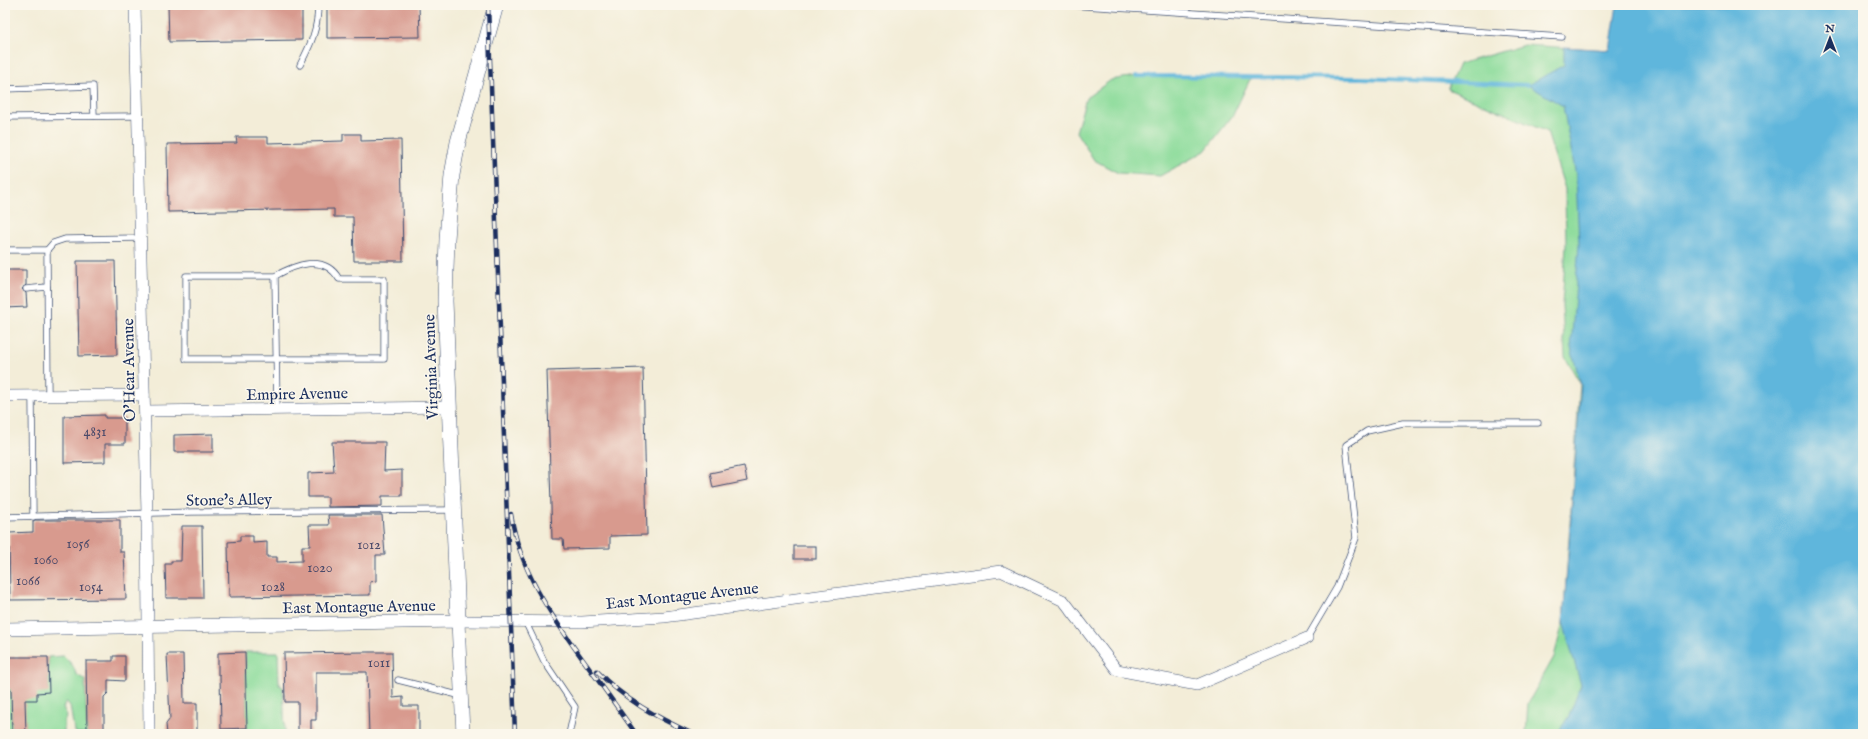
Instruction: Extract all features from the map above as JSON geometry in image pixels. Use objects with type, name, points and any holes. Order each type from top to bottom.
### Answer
[{"type":"main road","name":"Virginia Avenue","points":[[458,621],[445,271],[452,175],[458,142],[496,5]]},
{"type":"street","name":"O'Hear Avenue","points":[[135,5],[147,514],[149,734]]},
{"type":"street","points":[[5,396],[144,395]]},
{"type":"street","name":"Empire Avenue","points":[[144,411],[450,407]]},
{"type":"street","name":"East Montague Avenue","points":[[5,629],[458,621],[582,622],[664,617],[1001,571],[1064,601],[1117,670],[1197,685],[1307,638]]},
{"type":"street","name":"Virginia Avenue","points":[[458,621],[463,734]]},
{"type":"lane","points":[[300,65],[315,35],[318,21],[318,5]]},
{"type":"lane","points":[[1069,5],[1562,37]]},
{"type":"lane","points":[[5,90],[93,86],[94,116]]},
{"type":"lane","points":[[5,117],[138,116]]},
{"type":"lane","points":[[48,396],[47,250],[53,243],[65,239],[140,238]]},
{"type":"lane","points":[[5,250],[47,250]]},
{"type":"lane","points":[[308,263],[322,264],[334,270],[339,279],[384,279],[384,359],[276,359],[186,359],[186,276],[275,276],[287,269],[308,263]]},
{"type":"lane","points":[[275,276],[277,409]]},
{"type":"lane","points":[[26,289],[47,287]]},
{"type":"lane","points":[[32,396],[32,517]]},
{"type":"lane","points":[[1307,638],[1336,586],[1356,538],[1346,445],[1367,431],[1404,423],[1538,423]]},
{"type":"lane","name":"Stone's Alley","points":[[5,517],[453,510]]},
{"type":"lane","points":[[525,621],[544,661],[575,706],[569,734]]},
{"type":"lane","points":[[398,680],[462,696]]},
{"type":"green space","points":[[1524,45],[1610,50],[1579,734],[1526,734],[1528,703],[1554,657],[1563,622],[1580,383],[1565,357],[1562,305],[1566,246],[1565,189],[1547,132],[1448,89],[1459,64]]},
{"type":"green space","points":[[1136,76],[1251,77],[1233,115],[1205,151],[1160,176],[1118,173],[1094,160],[1076,132],[1086,98],[1111,80]]},
{"type":"green space","points":[[245,652],[278,652],[279,685],[283,687],[285,734],[237,734],[237,729],[247,728]]},
{"type":"green space","points":[[64,656],[73,666],[76,674],[85,680],[87,734],[77,734],[74,730],[70,706],[67,702],[63,708],[67,715],[64,722],[64,734],[26,734],[24,700],[37,692],[49,691],[48,657]]},
{"type":"green space","points":[[5,689],[11,689],[12,734],[5,734]]},
{"type":"water","points":[[1617,5],[1863,5],[1863,734],[1557,734],[1569,716],[1581,685],[1563,622],[1581,385],[1571,348],[1579,244],[1576,176],[1563,106],[1528,85],[1564,65],[1564,47],[1610,50]]},
{"type":"building","points":[[168,5],[302,5],[302,40],[169,42]]},
{"type":"building","points":[[327,5],[419,5],[420,37],[327,38]]},
{"type":"building","points":[[343,134],[361,134],[361,141],[401,140],[403,261],[354,261],[353,217],[334,217],[334,209],[168,212],[167,144],[237,143],[236,137],[268,137],[268,143],[343,141]]},
{"type":"building","points":[[77,261],[115,261],[117,355],[79,356]]},
{"type":"building","points":[[5,270],[26,270],[26,285],[22,289],[26,293],[27,307],[5,308]]},
{"type":"building","points":[[643,368],[647,535],[610,536],[610,548],[564,549],[563,539],[552,539],[547,371]]},
{"type":"building","points":[[105,415],[105,418],[125,418],[125,444],[105,444],[105,462],[64,463],[64,416]]},
{"type":"building","points":[[213,434],[213,452],[174,452],[174,435]]},
{"type":"building","points":[[332,442],[385,442],[384,471],[402,470],[402,496],[382,496],[382,506],[328,507],[328,497],[308,497],[308,473],[334,472]]},
{"type":"building","points":[[744,466],[747,481],[713,488],[710,473]]},
{"type":"building","points":[[328,515],[382,515],[385,555],[376,555],[376,581],[370,582],[370,595],[229,597],[228,542],[240,541],[240,536],[253,536],[253,543],[267,542],[267,557],[277,557],[277,562],[302,561],[302,546],[310,546],[309,525],[329,525]]},
{"type":"building","points":[[120,520],[120,552],[124,552],[126,599],[10,600],[9,533],[33,532],[33,521]]},
{"type":"building","points":[[182,526],[202,526],[203,598],[166,598],[165,564],[171,564],[171,561],[181,561]]},
{"type":"building","points":[[794,546],[816,546],[816,559],[794,559]]},
{"type":"building","points":[[245,652],[247,728],[221,729],[218,653]]},
{"type":"building","points":[[392,652],[393,698],[403,697],[403,706],[419,706],[419,733],[369,734],[367,672],[316,672],[316,720],[311,720],[311,732],[298,731],[298,702],[285,702],[284,653]]},
{"type":"building","points":[[167,654],[183,654],[184,703],[197,703],[197,734],[167,734],[166,724],[170,719]]},
{"type":"building","points":[[113,656],[125,656],[125,681],[108,680],[108,693],[104,697],[104,734],[87,734],[86,661],[113,661]]},
{"type":"building","points":[[5,657],[48,657],[49,692],[37,693],[37,700],[25,700],[26,734],[12,734],[11,689],[5,689]]},
{"type":"waterway","points":[[1136,76],[1361,78],[1528,85]]},
{"type":"railway","points":[[488,5],[515,734]]},
{"type":"railway","points":[[511,514],[521,554],[537,590],[569,641],[636,734]]},
{"type":"railway","points":[[597,671],[618,690],[642,707],[693,734]]}]
